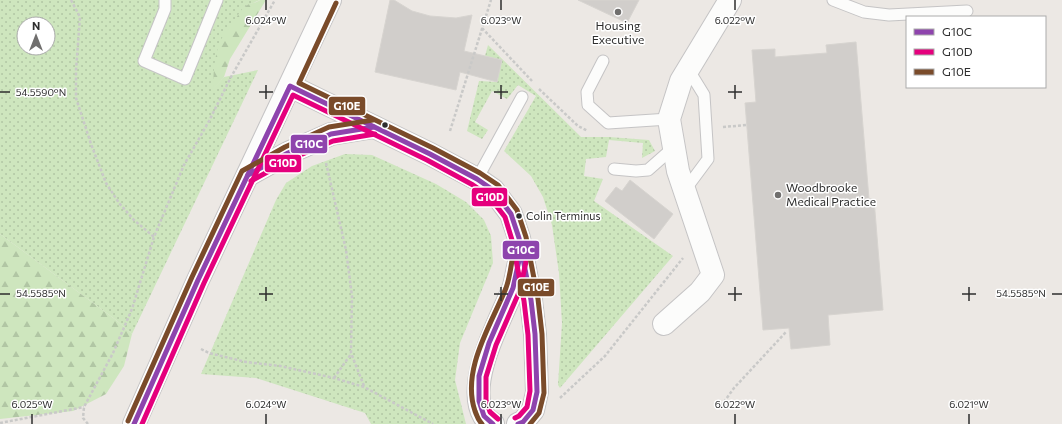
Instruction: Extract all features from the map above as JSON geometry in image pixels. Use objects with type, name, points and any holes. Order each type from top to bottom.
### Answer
[{"type":"street","points":[[134,424],[198,280],[330,0]]},
{"type":"street","points":[[664,324],[700,292],[713,275],[678,171],[669,118],[681,81],[730,0]]},
{"type":"street","points":[[290,86],[430,154],[477,179],[493,190],[511,214],[519,238],[531,300],[535,334],[537,392],[533,410],[523,422],[518,424]]},
{"type":"street","points":[[248,175],[288,153],[331,134],[374,127]]},
{"type":"street","points":[[493,424],[484,416],[479,401],[479,376],[489,343],[513,288],[521,252]]},
{"type":"lane","points":[[165,0],[165,8],[144,61],[185,79],[217,0]]},
{"type":"lane","points":[[833,0],[864,12],[890,15],[967,11]]},
{"type":"lane","points":[[603,60],[587,92],[588,105],[608,123],[669,118]]},
{"type":"lane","points":[[685,190],[708,159],[704,95],[688,69]]},
{"type":"lane","points":[[477,179],[522,97]]},
{"type":"lane","points":[[614,169],[636,171],[648,170],[673,148]]},
{"type":"path","points":[[71,0],[80,17],[76,70],[76,98],[91,144],[106,183],[119,203],[134,220],[154,237]]},
{"type":"path","points":[[88,424],[83,418],[84,407],[112,353],[132,309],[154,237],[184,165],[231,77],[275,0]]},
{"type":"path","points":[[450,131],[491,0]]},
{"type":"path","points":[[482,28],[544,94],[578,126],[591,132],[608,123]]},
{"type":"path","points":[[707,129],[747,125]]},
{"type":"path","points":[[325,160],[346,250],[352,296],[351,353],[364,387]]},
{"type":"path","points":[[560,398],[605,356],[699,237]]},
{"type":"path","points":[[721,406],[734,388],[786,332]]},
{"type":"path","points":[[201,349],[208,353],[246,362],[280,366],[334,378],[364,387],[433,424]]},
{"type":"path","points":[[334,378],[351,353]]},
{"type":"path","points":[[0,423],[84,407]]},
{"type":"green space","points":[[0,0],[260,0],[246,6],[237,17],[213,89],[224,77],[258,70],[132,334],[116,320],[0,234]]},
{"type":"green space","points":[[260,0],[266,0],[230,59],[224,77],[213,90],[215,60],[224,35],[243,8]]},
{"type":"green space","points":[[488,45],[581,137],[609,137],[649,140],[655,151],[642,158],[643,143],[609,140],[606,157],[586,159],[584,176],[603,179],[594,201],[673,256],[560,388],[558,385],[562,323],[559,273],[552,225],[543,197],[531,176],[504,151],[536,96],[518,85],[507,99],[492,91],[475,122],[488,130],[482,139],[467,131],[479,81],[497,82],[501,60],[485,56]]},
{"type":"green space","points":[[345,154],[372,155],[436,184],[466,202],[484,220],[491,236],[493,263],[460,343],[455,380],[466,424],[371,424],[365,413],[256,378],[201,374],[276,200],[286,183],[312,166]]},
{"type":"green space","points":[[0,234],[116,320],[132,334],[124,366],[106,394],[73,411],[0,419]]},
{"type":"building","points":[[390,0],[394,0],[412,11],[430,16],[456,18],[472,15],[464,51],[502,60],[497,82],[460,72],[456,90],[375,72]]},
{"type":"building","name":"Housing Executive","points":[[578,0],[639,0],[627,23]]},
{"type":"building","name":"Woodbrooke Medical Practice","points":[[856,42],[869,199],[874,199],[883,310],[828,315],[830,345],[791,349],[789,328],[763,330],[745,103],[756,102],[752,50],[775,49],[775,57],[827,53],[826,45]]},
{"type":"building","points":[[630,180],[673,214],[654,239],[605,201],[616,187],[622,191]]},
{"type":"transit line","name":"G10E","points":[[336,3],[299,83],[433,148],[480,173],[498,185],[517,210],[526,237],[538,299],[542,334],[544,393],[539,413],[530,424]]},
{"type":"transit line","name":"G10C","points":[[134,424],[198,280],[290,86],[430,154],[477,179],[493,190],[511,214],[519,238],[531,300],[535,334],[537,392],[533,410],[523,422],[518,424]]},
{"type":"transit line","name":"G10D","points":[[142,424],[204,283],[293,95],[427,160],[473,185],[488,195],[505,217],[512,240],[524,301],[528,335],[530,391],[527,407],[519,416],[515,418]]},
{"type":"transit line","name":"G10E","points":[[128,421],[192,277],[242,171],[285,147],[329,127],[373,120]]},
{"type":"transit line","name":"G10C","points":[[248,175],[288,153],[331,134],[374,127]]},
{"type":"transit line","name":"G10D","points":[[251,181],[291,159],[333,141],[375,134]]},
{"type":"transit line","name":"G10E","points":[[482,424],[475,411],[472,395],[472,380],[480,348],[506,288],[513,255]]},
{"type":"transit line","name":"G10C","points":[[493,424],[484,416],[479,401],[479,376],[489,343],[513,288],[520,256]]},
{"type":"transit line","name":"G10D","points":[[498,419],[490,412],[486,400],[486,377],[496,345],[520,290],[527,257]]},
{"type":"place","name":"Housing Executive","points":[[618,12]]},
{"type":"place","name":"Woodbrooke Medical Practice","points":[[778,195]]},
{"type":"place","name":"Colin Terminus","points":[[519,216]]}]
